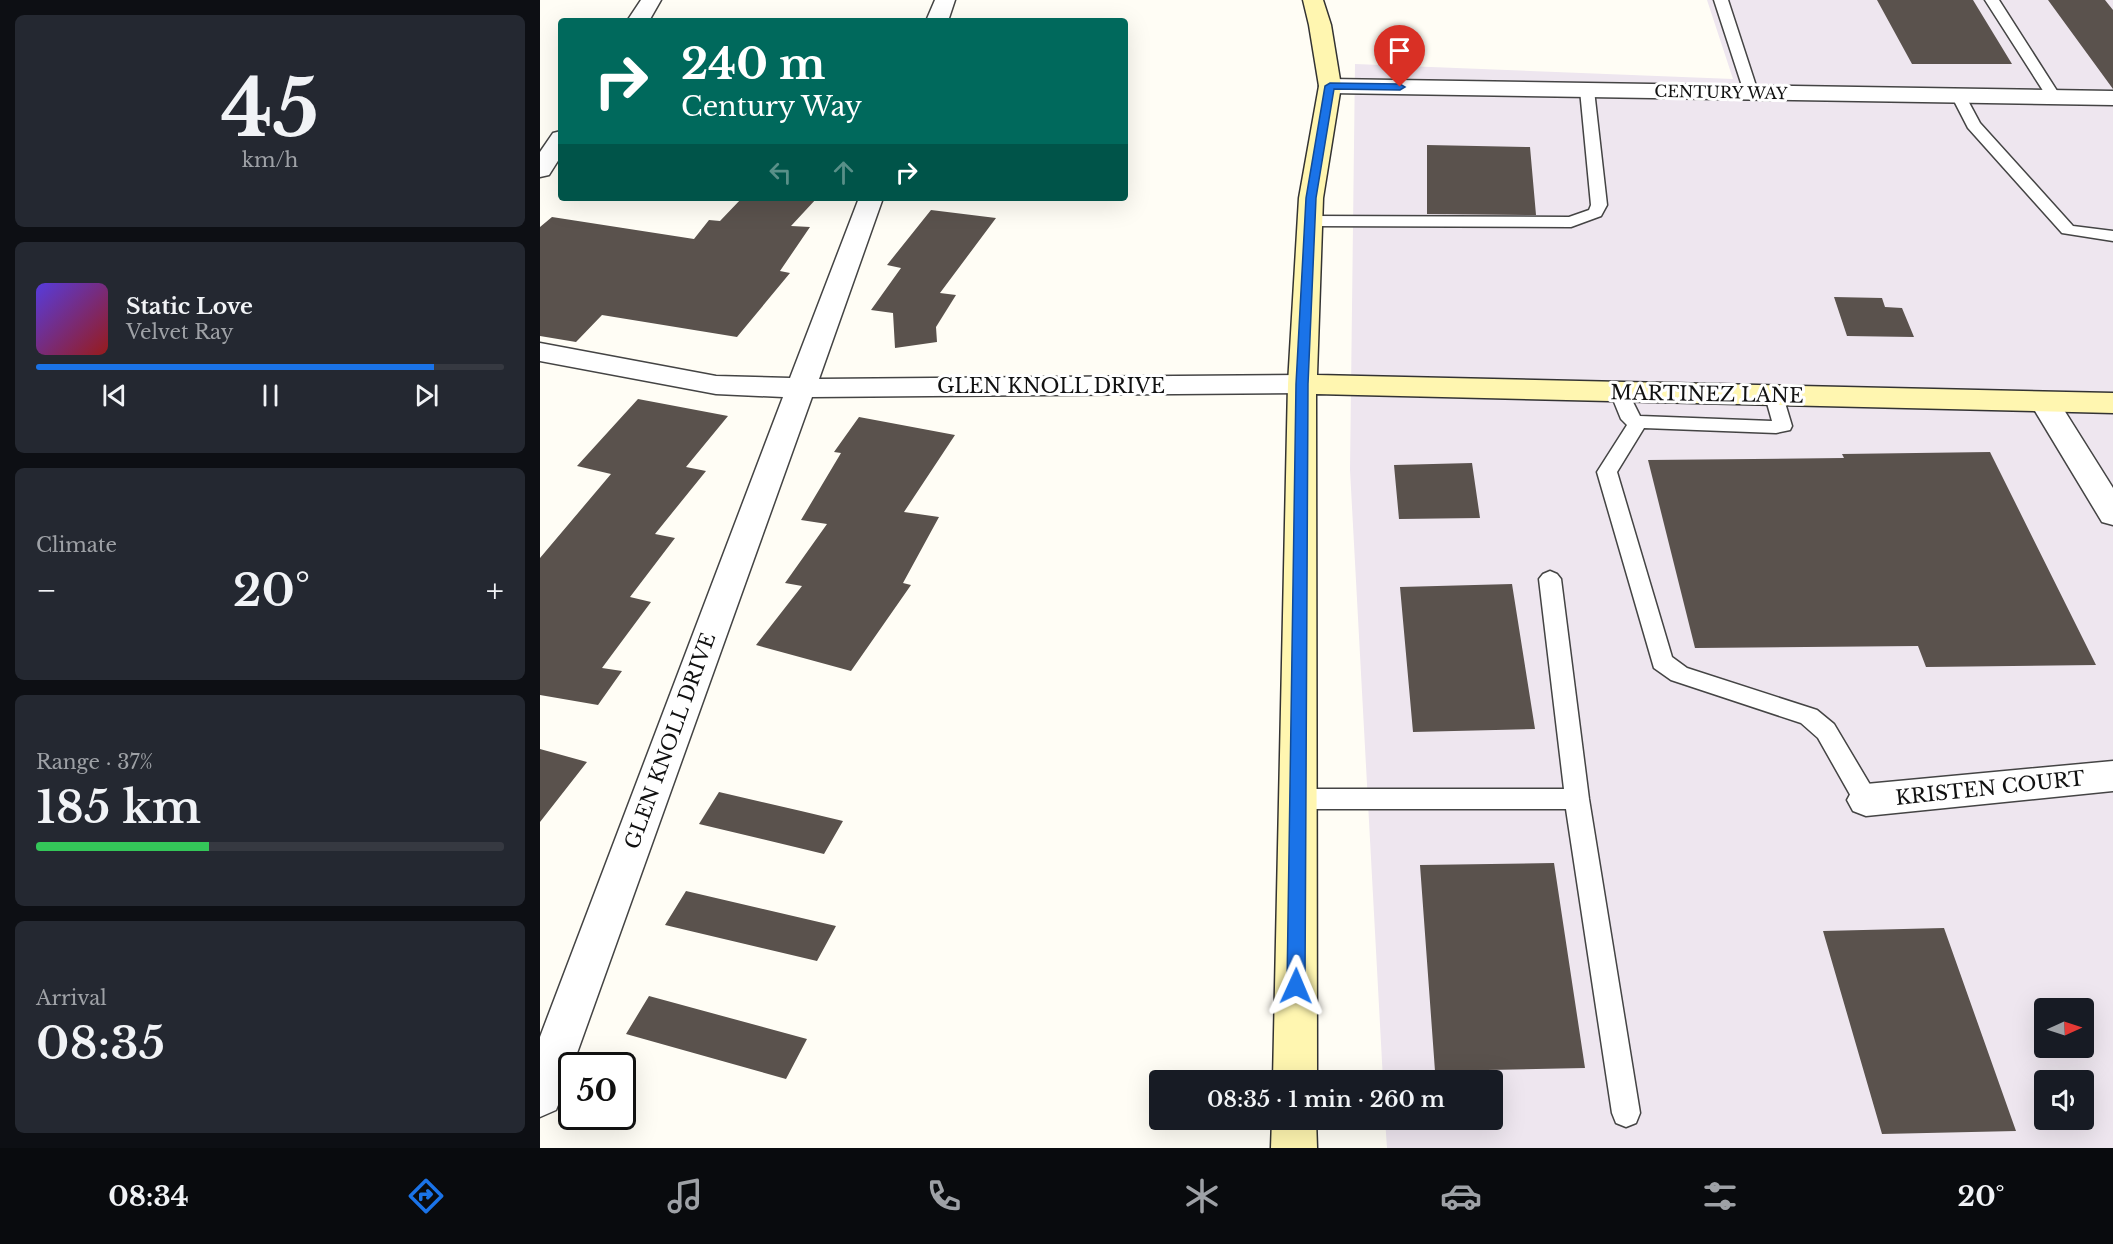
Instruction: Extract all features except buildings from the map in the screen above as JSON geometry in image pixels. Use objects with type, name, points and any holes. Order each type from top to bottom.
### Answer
[{"type":"main road","points":[[1295,1070],[1302,384],[1311,198],[1330,86],[1320,25],[1313,0]]},
{"type":"main road","name":"MARTINEZ LANE","points":[[1302,384],[2113,403]]},
{"type":"main road","points":[[1294,1130],[1294,1148]]},
{"type":"street","points":[[640,18],[651,0]]},
{"type":"street","points":[[938,18],[945,0]]},
{"type":"street","name":"CENTURY WAY","points":[[1330,86],[2113,98]]},
{"type":"street","points":[[540,170],[558,143]]},
{"type":"street","name":"GLEN KNOLL DRIVE","points":[[540,1095],[869,201]]},
{"type":"street","name":"GLEN KNOLL DRIVE","points":[[540,352],[716,385],[799,388],[1302,384]]},
{"type":"street","points":[[2044,401],[2113,514]]},
{"type":"street","name":"KRISTEN COURT","points":[[1866,800],[2113,776]]},
{"type":"lane","points":[[1721,0],[1751,92]]},
{"type":"lane","points":[[1992,0],[2054,97]]},
{"type":"lane","points":[[1310,221],[1571,222],[1595,213],[1599,205],[1587,90]]},
{"type":"lane","points":[[1958,95],[1973,125],[2068,230],[2113,236]]},
{"type":"lane","points":[[1619,392],[1630,419],[1638,422],[1783,426],[1774,396]]},
{"type":"lane","points":[[1638,422],[1607,472],[1662,662],[1679,674],[1809,716],[1826,731],[1866,800]]},
{"type":"lane","points":[[1550,579],[1577,799],[1626,1113]]},
{"type":"lane","points":[[1298,799],[1577,799]]},
{"type":"shaded area","points":[[1707,0],[2113,0],[2113,1148],[1387,1148],[1386,1130],[1503,1130],[1503,1070],[1382,1070],[1350,470],[1355,64],[1733,79]]},
{"type":"route","points":[[1296,986],[1302,384],[1311,198],[1330,86],[1400,87]]}]
